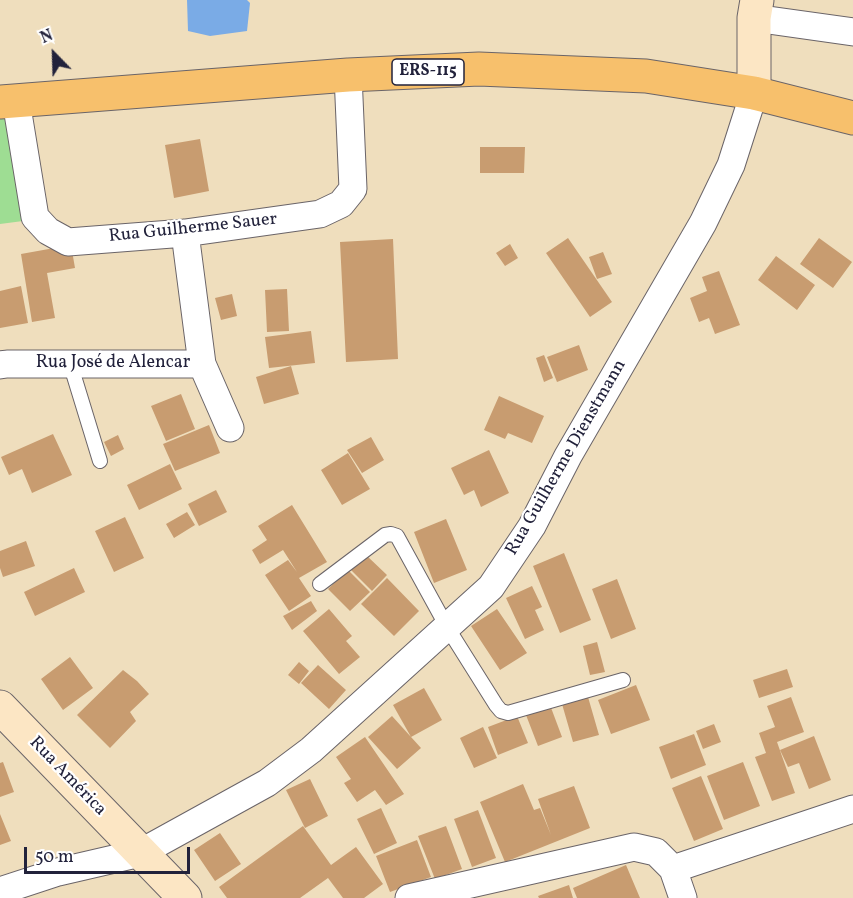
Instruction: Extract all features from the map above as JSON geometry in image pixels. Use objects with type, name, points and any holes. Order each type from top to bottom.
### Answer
[{"type":"main road","name":"ERS-115","points":[[8,102],[348,75],[479,69],[646,76],[754,93],[853,118]]},
{"type":"street","points":[[754,93],[755,9],[853,32]]},
{"type":"street","name":"Rua Guilherme Sauer","points":[[8,102],[35,217],[48,231],[68,242],[185,233],[321,214],[341,204],[353,189],[348,75]]},
{"type":"street","name":"Rua Guilherme Dienstmann","points":[[0,891],[58,872],[140,853],[267,783],[311,750],[491,586],[532,526],[568,456],[703,224],[731,165],[754,93]]},
{"type":"street","name":"Rua José de Alencar","points":[[0,365],[202,364],[185,233]]},
{"type":"street","points":[[202,364],[230,428]]},
{"type":"street","name":"Rua América","points":[[0,707],[185,898]]},
{"type":"street","points":[[674,868],[853,809]]},
{"type":"street","points":[[410,898],[634,847],[656,852],[674,868],[683,898]]},
{"type":"lane","points":[[70,363],[100,461]]},
{"type":"lane","points":[[320,584],[385,535],[391,534],[397,536],[447,627],[501,711],[508,713],[623,680]]},
{"type":"green space","points":[[15,110],[23,221],[0,224],[0,112]]},
{"type":"water","points":[[187,0],[247,0],[250,3],[247,31],[210,36],[188,31]]},
{"type":"building","points":[[200,139],[209,191],[174,198],[165,145]]},
{"type":"building","points":[[480,147],[525,147],[524,173],[480,173]]},
{"type":"building","points":[[568,238],[612,302],[590,317],[546,253]]},
{"type":"building","points":[[819,238],[852,262],[833,288],[800,264]]},
{"type":"building","points":[[393,239],[398,359],[346,362],[340,242]]},
{"type":"building","points":[[510,244],[518,258],[505,266],[496,253]]},
{"type":"building","points":[[71,245],[75,268],[47,273],[55,318],[32,322],[21,254]]},
{"type":"building","points":[[603,252],[612,274],[597,279],[589,257]]},
{"type":"building","points":[[776,256],[815,285],[797,310],[758,280]]},
{"type":"building","points":[[719,271],[740,325],[715,334],[709,318],[699,322],[690,298],[707,291],[702,277]]},
{"type":"building","points":[[21,286],[28,323],[0,328],[0,291]]},
{"type":"building","points":[[287,289],[289,331],[267,332],[265,290]]},
{"type":"building","points":[[232,294],[237,316],[221,320],[215,298]]},
{"type":"building","points":[[311,331],[315,363],[269,368],[265,337]]},
{"type":"building","points":[[579,345],[588,370],[557,382],[547,357]]},
{"type":"building","points":[[544,355],[553,378],[544,382],[536,358]]},
{"type":"building","points":[[291,366],[299,394],[264,404],[256,377]]},
{"type":"building","points":[[181,394],[195,429],[166,441],[151,406]]},
{"type":"building","points":[[499,396],[544,416],[532,443],[508,433],[505,439],[484,430]]},
{"type":"building","points":[[209,425],[220,453],[175,471],[163,444]]},
{"type":"building","points":[[53,434],[72,475],[32,493],[22,469],[9,475],[1,457]]},
{"type":"building","points":[[118,435],[124,449],[111,456],[104,442]]},
{"type":"building","points":[[371,437],[384,460],[362,473],[347,450]]},
{"type":"building","points":[[489,450],[509,493],[481,507],[474,490],[464,495],[451,468]]},
{"type":"building","points":[[348,453],[370,489],[342,505],[321,470]]},
{"type":"building","points":[[170,464],[182,489],[139,510],[127,485]]},
{"type":"building","points":[[216,490],[227,512],[199,526],[188,504]]},
{"type":"building","points":[[292,505],[327,562],[299,578],[311,596],[289,611],[265,575],[288,560],[297,572],[283,550],[260,564],[252,550],[267,540],[258,526]]},
{"type":"building","points":[[187,512],[195,525],[174,538],[166,524]]},
{"type":"building","points":[[125,517],[144,558],[114,572],[95,531]]},
{"type":"building","points":[[446,519],[467,570],[434,583],[414,532]]},
{"type":"building","points":[[26,541],[35,566],[3,577],[0,568],[0,551]]},
{"type":"building","points":[[564,553],[591,620],[560,633],[533,566]]},
{"type":"building","points":[[366,555],[387,575],[372,591],[351,570]]},
{"type":"building","points":[[74,568],[85,592],[35,616],[24,592]]},
{"type":"building","points":[[348,570],[370,592],[350,611],[328,589]]},
{"type":"building","points":[[387,578],[419,611],[394,636],[361,604]]},
{"type":"building","points":[[617,579],[636,629],[611,639],[592,589]]},
{"type":"building","points":[[532,586],[542,607],[535,610],[544,630],[525,639],[506,598]]},
{"type":"building","points":[[311,601],[317,611],[292,630],[283,616]]},
{"type":"building","points":[[329,609],[352,636],[346,641],[360,657],[339,674],[303,631]]},
{"type":"building","points":[[497,609],[527,653],[500,670],[471,626]]},
{"type":"building","points":[[597,642],[605,672],[590,675],[583,646]]},
{"type":"building","points":[[70,657],[93,688],[63,710],[41,679]]},
{"type":"building","points":[[299,662],[309,671],[299,684],[288,675]]},
{"type":"building","points":[[318,665],[346,690],[329,709],[301,683]]},
{"type":"building","points":[[787,669],[793,687],[759,698],[753,680]]},
{"type":"building","points":[[123,670],[149,694],[130,712],[136,721],[110,748],[77,715]]},
{"type":"building","points":[[636,685],[650,720],[611,734],[598,700]]},
{"type":"building","points":[[424,688],[442,720],[411,737],[393,705]]},
{"type":"building","points":[[588,697],[599,735],[573,742],[562,704]]},
{"type":"building","points":[[791,697],[804,732],[777,742],[795,793],[772,801],[755,757],[766,753],[759,733],[775,727],[767,706]]},
{"type":"building","points":[[550,705],[562,737],[538,746],[526,715]]},
{"type":"building","points":[[392,716],[421,748],[397,769],[368,737]]},
{"type":"building","points":[[517,716],[528,743],[498,755],[488,727]]},
{"type":"building","points":[[714,724],[721,742],[703,749],[696,731]]},
{"type":"building","points":[[483,727],[497,758],[474,768],[460,738]]},
{"type":"building","points":[[694,734],[706,765],[671,779],[659,747]]},
{"type":"building","points":[[814,736],[831,780],[809,789],[799,763],[788,767],[780,750]]},
{"type":"building","points":[[365,737],[404,794],[386,805],[375,790],[357,802],[344,783],[351,779],[336,757]]},
{"type":"building","points":[[3,762],[14,792],[0,797],[0,763]]},
{"type":"building","points":[[743,762],[760,806],[724,820],[707,776]]},
{"type":"building","points":[[701,776],[723,829],[694,841],[672,788]]},
{"type":"building","points":[[310,779],[328,816],[305,828],[286,790]]},
{"type":"building","points":[[523,784],[534,810],[540,808],[551,835],[538,799],[574,786],[590,828],[505,862],[480,802]]},
{"type":"building","points":[[381,808],[397,843],[374,854],[357,819]]},
{"type":"building","points":[[478,810],[496,858],[472,867],[454,819]]},
{"type":"building","points":[[0,814],[11,841],[0,845]]},
{"type":"building","points":[[303,826],[331,865],[356,847],[383,884],[364,898],[343,898],[328,878],[300,898],[227,898],[219,887]]},
{"type":"building","points":[[446,826],[462,869],[435,879],[418,836]]},
{"type":"building","points":[[220,833],[241,864],[215,881],[194,850]]},
{"type":"building","points":[[417,840],[431,877],[390,892],[376,856]]},
{"type":"building","points":[[626,865],[640,898],[577,898],[573,888]]},
{"type":"building","points":[[569,885],[573,898],[539,898],[538,896]]}]
